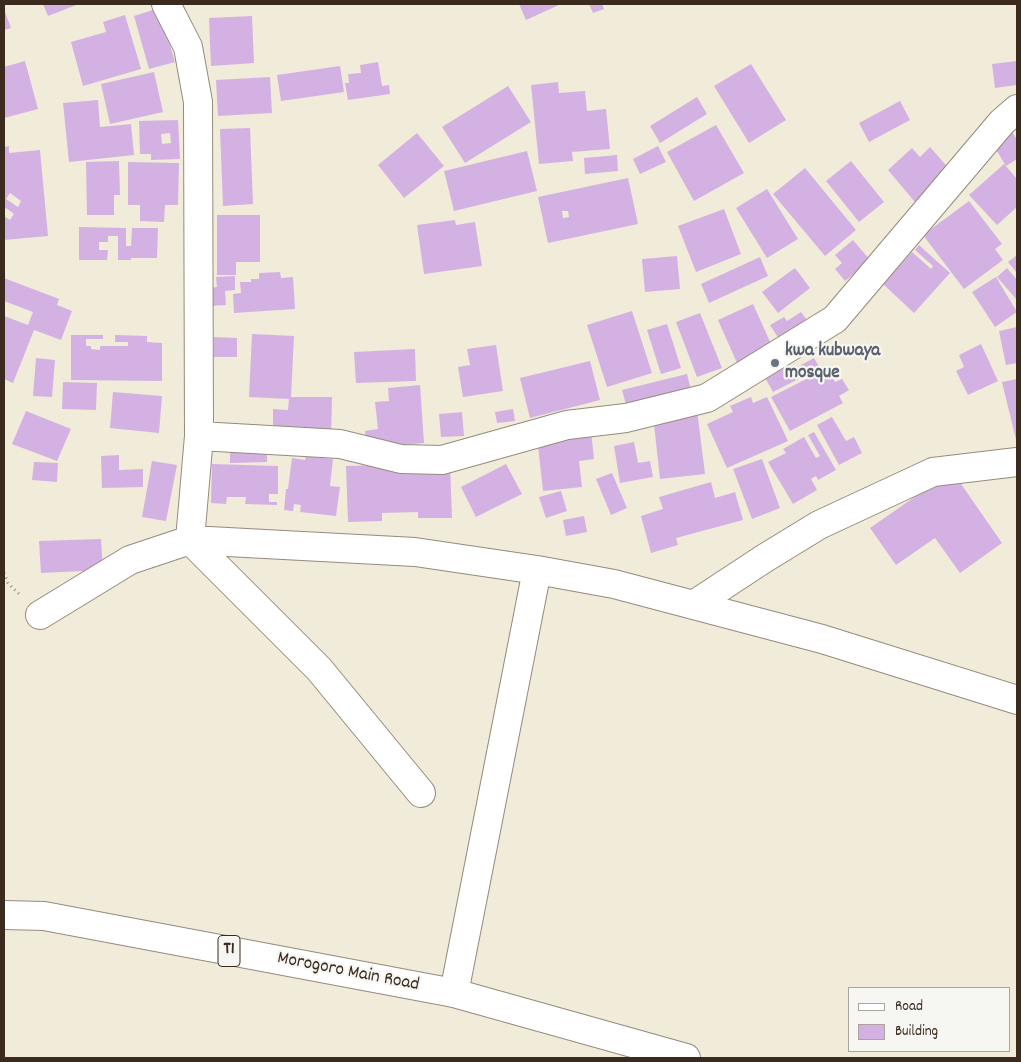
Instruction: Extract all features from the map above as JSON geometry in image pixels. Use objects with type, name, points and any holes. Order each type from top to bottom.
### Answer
[{"type":"main road","points":[[166,4],[188,47],[198,102],[199,436],[190,540],[319,669],[420,793]]},
{"type":"main road","points":[[199,436],[340,444],[401,458],[442,460],[567,426],[626,418],[707,398],[836,319],[1002,122],[1017,110]]},
{"type":"main road","points":[[696,604],[819,525],[933,472],[1017,462]]},
{"type":"main road","points":[[40,615],[130,560],[190,540],[415,552],[537,570],[614,584],[696,604],[822,639],[1017,700]]},
{"type":"main road","points":[[454,993],[537,570]]},
{"type":"main road","name":"Morogoro Main Road","points":[[4,916],[44,916],[454,993],[686,1058]]},
{"type":"building","points":[[43,4],[79,4],[48,16]]},
{"type":"building","points":[[519,4],[561,4],[526,20]]},
{"type":"building","points":[[589,4],[602,4],[604,9],[593,13]]},
{"type":"building","points":[[159,8],[175,62],[149,69],[134,16]]},
{"type":"building","points":[[4,9],[11,28],[4,30]]},
{"type":"building","points":[[125,15],[141,69],[83,86],[71,42],[106,32],[103,22]]},
{"type":"building","points":[[252,16],[254,63],[211,66],[209,18]]},
{"type":"building","points":[[25,61],[38,109],[4,118],[4,67]]},
{"type":"building","points":[[1017,61],[1017,85],[995,88],[992,64]]},
{"type":"building","points":[[378,62],[382,86],[389,85],[390,94],[348,100],[345,83],[349,83],[348,74],[361,73],[360,65]]},
{"type":"building","points":[[751,64],[786,120],[749,143],[714,86]]},
{"type":"building","points":[[340,66],[344,92],[281,101],[277,75]]},
{"type":"building","points":[[154,72],[163,112],[110,124],[101,84]]},
{"type":"building","points":[[270,77],[272,113],[218,116],[216,80]]},
{"type":"building","points":[[558,82],[559,93],[585,91],[587,111],[606,109],[610,149],[572,152],[573,161],[539,164],[531,85]]},
{"type":"building","points":[[508,86],[531,122],[465,163],[442,127]]},
{"type":"building","points":[[697,97],[707,114],[660,143],[650,126]]},
{"type":"building","points":[[98,100],[100,127],[131,124],[134,155],[69,162],[63,103]]},
{"type":"building","points":[[900,101],[910,120],[869,142],[859,123]]},
{"type":"building","points":[[178,120],[180,159],[151,160],[151,154],[140,154],[139,121]],"holes":[[[170,133],[171,143],[162,144],[161,134]]]},
{"type":"building","points":[[716,125],[744,173],[694,201],[667,152]]},
{"type":"building","points":[[1009,126],[1017,140],[1017,159],[1006,166],[989,138]]},
{"type":"building","points":[[250,128],[253,204],[223,206],[220,129]]},
{"type":"building","points":[[417,133],[444,166],[404,198],[378,165]]},
{"type":"building","points":[[9,146],[9,153],[40,150],[48,236],[4,240],[4,216],[10,220],[14,214],[6,208],[4,210],[4,147]],"holes":[[[10,193],[21,201],[18,207],[6,199]]]},
{"type":"building","points":[[658,146],[666,162],[640,174],[633,159]]},
{"type":"building","points":[[930,147],[951,171],[915,202],[888,170],[912,148],[920,157]]},
{"type":"building","points":[[527,151],[537,191],[454,211],[444,171]]},
{"type":"building","points":[[617,155],[618,171],[585,174],[584,158]]},
{"type":"building","points":[[119,161],[120,195],[114,195],[114,215],[87,215],[86,162]]},
{"type":"building","points":[[851,161],[884,202],[859,222],[826,181]]},
{"type":"building","points":[[128,162],[179,163],[178,205],[165,205],[164,222],[140,221],[140,205],[128,205]]},
{"type":"building","points":[[1004,164],[1017,179],[1017,207],[997,225],[969,195]]},
{"type":"building","points":[[805,168],[856,230],[825,256],[773,194]]},
{"type":"building","points":[[628,178],[638,224],[548,243],[538,197]],"holes":[[[562,211],[568,211],[569,217],[563,218]]]},
{"type":"building","points":[[767,189],[798,239],[767,258],[736,208]]},
{"type":"building","points":[[969,201],[1002,244],[995,249],[1003,260],[964,289],[923,235]]},
{"type":"building","points":[[724,209],[741,254],[696,272],[678,226]]},
{"type":"building","points":[[217,215],[260,215],[260,262],[236,262],[236,275],[217,275]]},
{"type":"building","points":[[455,220],[456,225],[475,222],[482,266],[424,274],[417,225]]},
{"type":"building","points":[[79,227],[126,228],[126,246],[131,246],[132,228],[158,228],[157,258],[118,260],[118,236],[108,236],[108,242],[99,242],[99,250],[108,250],[107,260],[79,260]]},
{"type":"building","points":[[853,240],[870,260],[845,281],[835,269],[842,263],[835,255]]},
{"type":"building","points":[[919,245],[950,273],[914,313],[883,284],[912,252],[931,269],[933,266],[915,250]]},
{"type":"building","points":[[1017,255],[1017,273],[1008,262]]},
{"type":"building","points":[[677,256],[680,289],[645,292],[642,259]]},
{"type":"building","points":[[760,257],[768,276],[709,303],[701,284]]},
{"type":"building","points":[[795,268],[810,288],[778,313],[762,292]]},
{"type":"building","points":[[1007,268],[1017,280],[1017,300],[997,277]]},
{"type":"building","points":[[280,272],[281,278],[293,277],[295,309],[234,313],[233,294],[241,293],[240,282],[251,282],[251,279],[259,279],[259,273]]},
{"type":"building","points":[[235,276],[235,290],[225,291],[226,305],[209,306],[209,288],[217,287],[216,277]]},
{"type":"building","points":[[996,277],[1017,312],[995,327],[972,292]]},
{"type":"building","points":[[4,278],[59,299],[57,305],[72,311],[61,340],[34,330],[13,383],[4,379],[4,316],[28,325],[33,312],[4,301]]},
{"type":"building","points":[[753,304],[772,346],[737,363],[718,320]]},
{"type":"building","points":[[632,311],[652,373],[607,387],[587,325]]},
{"type":"building","points":[[801,312],[807,320],[779,339],[770,325],[784,317],[787,321]]},
{"type":"building","points":[[700,313],[722,368],[697,377],[676,322]]},
{"type":"building","points":[[667,324],[681,368],[661,374],[647,330]]},
{"type":"building","points":[[1017,327],[1017,363],[1006,365],[999,331]]},
{"type":"building","points":[[252,334],[294,336],[291,397],[332,397],[331,435],[273,435],[273,409],[288,410],[289,399],[249,397]]},
{"type":"building","points":[[71,335],[103,335],[103,339],[86,339],[86,346],[91,346],[91,349],[100,350],[100,346],[128,346],[128,342],[115,342],[115,335],[147,336],[147,342],[162,343],[162,381],[71,380]]},
{"type":"building","points":[[214,337],[237,338],[237,357],[214,357]]},
{"type":"building","points":[[981,344],[998,381],[968,395],[956,371],[964,367],[959,355]]},
{"type":"building","points":[[496,345],[503,391],[463,397],[458,367],[470,365],[467,349]]},
{"type":"building","points":[[415,349],[416,381],[356,383],[354,352]]},
{"type":"building","points":[[36,358],[55,360],[52,397],[33,396]]},
{"type":"building","points":[[814,358],[820,368],[773,392],[764,376],[784,365],[788,372]]},
{"type":"building","points":[[590,361],[600,400],[530,418],[520,378]]},
{"type":"building","points":[[828,368],[835,382],[842,379],[849,390],[839,396],[843,403],[790,431],[771,397]]},
{"type":"building","points":[[687,374],[691,390],[626,405],[622,390]]},
{"type":"building","points":[[1017,379],[1017,444],[1002,382]]},
{"type":"building","points":[[63,382],[97,383],[96,410],[62,409]]},
{"type":"building","points":[[420,385],[424,443],[366,448],[365,431],[378,429],[375,402],[389,401],[388,388]]},
{"type":"building","points":[[113,392],[162,396],[159,433],[110,428]]},
{"type":"building","points":[[751,397],[753,403],[767,397],[788,441],[727,468],[707,424],[733,412],[730,406]]},
{"type":"building","points":[[513,409],[515,421],[497,423],[495,412]]},
{"type":"building","points":[[697,410],[705,474],[660,479],[653,416]]},
{"type":"building","points":[[26,411],[71,429],[57,461],[12,444]]},
{"type":"building","points":[[462,412],[464,436],[441,437],[439,414]]},
{"type":"building","points":[[832,417],[846,441],[854,437],[862,453],[839,465],[817,425]]},
{"type":"building","points":[[591,431],[594,459],[579,461],[582,487],[543,491],[537,437]]},
{"type":"building","points":[[814,432],[836,470],[818,480],[816,476],[811,479],[817,490],[793,504],[768,462],[786,453],[783,449],[804,437],[816,458],[820,456],[808,435]]},
{"type":"building","points":[[634,442],[638,463],[650,461],[653,477],[620,483],[614,446]]},
{"type":"building","points":[[230,447],[267,447],[267,462],[230,463]]},
{"type":"building","points":[[119,455],[119,470],[143,469],[143,487],[102,488],[101,456]]},
{"type":"building","points":[[306,456],[333,459],[330,486],[340,487],[336,516],[300,512],[301,505],[294,504],[293,511],[284,510],[292,458],[305,460]]},
{"type":"building","points":[[762,459],[780,508],[752,519],[733,469]]},
{"type":"building","points":[[152,461],[177,465],[166,521],[142,517]]},
{"type":"building","points":[[34,462],[58,463],[57,482],[32,480]]},
{"type":"building","points":[[450,463],[452,518],[418,518],[418,512],[382,513],[382,521],[348,522],[346,466]]},
{"type":"building","points":[[212,464],[278,466],[278,494],[269,494],[269,502],[277,502],[277,505],[245,504],[246,497],[227,497],[226,504],[211,503]]},
{"type":"building","points":[[506,464],[522,494],[476,517],[461,487]]},
{"type":"building","points":[[952,471],[1002,543],[960,573],[935,538],[896,565],[870,528]]},
{"type":"building","points":[[612,473],[627,508],[611,515],[596,479]]},
{"type":"building","points":[[711,482],[715,498],[735,492],[743,520],[676,538],[678,545],[651,553],[641,516],[663,509],[659,497]]},
{"type":"building","points":[[561,491],[567,511],[546,518],[539,497]]},
{"type":"building","points":[[584,516],[587,532],[566,536],[563,520]]},
{"type":"building","points":[[101,539],[103,570],[41,573],[39,541]]},
{"type":"place","name":"kwa kubwaya mosque","points":[[775,363]]}]
